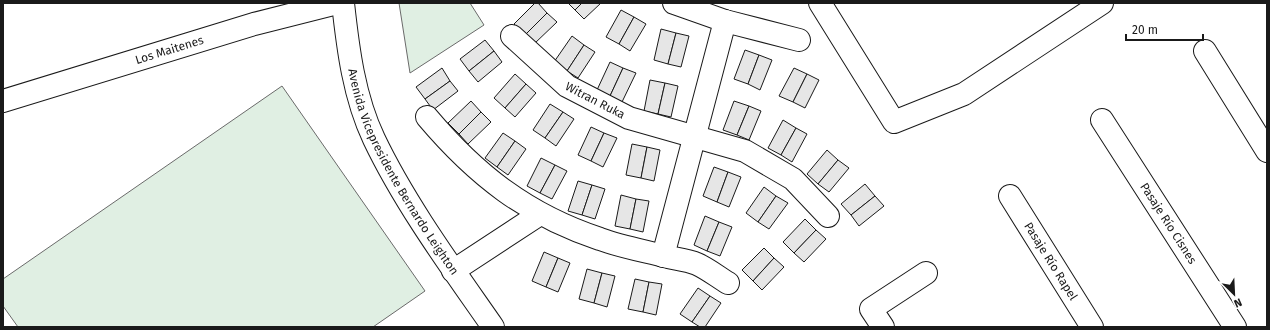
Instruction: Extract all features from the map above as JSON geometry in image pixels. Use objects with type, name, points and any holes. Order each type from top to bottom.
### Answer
[{"type":"street","name":"Los Maitenes","points":[[3,101],[254,24],[337,3]]},
{"type":"street","name":"Avenida Vicepresidente Bernardo Leighton","points":[[343,3],[355,82],[374,139],[413,208],[453,270],[493,327]]},
{"type":"street","points":[[674,3],[725,21],[799,40]]},
{"type":"street","points":[[827,5],[894,122],[964,94],[1092,6]]},
{"type":"street","points":[[663,256],[725,21]]},
{"type":"street","name":"Witran Ruka","points":[[512,36],[567,86],[629,118],[745,151],[793,179],[828,216]]},
{"type":"street","points":[[1205,51],[1267,151]]},
{"type":"street","points":[[427,117],[453,148],[481,173],[508,194],[540,214],[568,227],[601,239],[697,264],[728,282]]},
{"type":"street","name":"Pasaje Río Cisnes","points":[[1102,120],[1234,327]]},
{"type":"street","name":"Pasaje Río Rapel","points":[[1010,196],[1086,325]]},
{"type":"street","points":[[453,270],[540,214]]},
{"type":"street","points":[[883,327],[871,310],[926,273]]},
{"type":"green space","points":[[399,3],[470,3],[484,25],[410,73]]},
{"type":"green space","points":[[282,86],[425,291],[373,327],[18,327],[3,306],[3,279]]},
{"type":"building","points":[[535,3],[538,3],[547,13],[525,35],[514,24]]},
{"type":"building","points":[[568,3],[582,3],[575,10]]},
{"type":"building","points":[[582,3],[601,3],[584,19],[575,10]]},
{"type":"building","points":[[621,10],[634,17],[619,44],[606,37]]},
{"type":"building","points":[[547,13],[557,22],[534,44],[525,35]]},
{"type":"building","points":[[634,17],[646,24],[630,51],[619,44]]},
{"type":"building","points":[[661,29],[676,33],[668,64],[654,60]]},
{"type":"building","points":[[676,33],[689,36],[681,67],[668,64]]},
{"type":"building","points":[[572,36],[584,45],[567,71],[554,62]]},
{"type":"building","points":[[485,40],[494,51],[469,71],[460,59]]},
{"type":"building","points":[[584,45],[595,52],[578,78],[567,71]]},
{"type":"building","points":[[745,50],[759,55],[748,84],[734,79]]},
{"type":"building","points":[[494,51],[502,62],[478,82],[469,71]]},
{"type":"building","points":[[759,55],[772,60],[760,90],[748,84]]},
{"type":"building","points":[[610,62],[623,68],[610,96],[597,90]]},
{"type":"building","points":[[442,68],[450,81],[425,99],[416,87]]},
{"type":"building","points":[[623,68],[636,73],[622,102],[610,96]]},
{"type":"building","points":[[794,68],[807,74],[793,102],[779,96]]},
{"type":"building","points":[[515,74],[526,84],[505,108],[494,98]]},
{"type":"building","points":[[807,74],[819,80],[805,108],[793,102]]},
{"type":"building","points":[[650,80],[665,83],[658,114],[644,111]]},
{"type":"building","points":[[450,81],[458,91],[433,110],[425,99]]},
{"type":"building","points":[[665,83],[678,86],[671,117],[658,114]]},
{"type":"building","points":[[526,84],[536,93],[515,117],[505,108]]},
{"type":"building","points":[[471,101],[481,112],[459,134],[448,123]]},
{"type":"building","points":[[734,101],[749,106],[737,135],[723,130]]},
{"type":"building","points":[[550,104],[563,112],[545,138],[533,130]]},
{"type":"building","points":[[749,106],[761,111],[749,140],[737,135]]},
{"type":"building","points":[[481,112],[491,122],[468,144],[459,134]]},
{"type":"building","points":[[563,112],[574,119],[556,146],[545,138]]},
{"type":"building","points":[[783,120],[796,128],[781,155],[768,148]]},
{"type":"building","points":[[591,127],[604,133],[591,161],[578,155]]},
{"type":"building","points":[[796,128],[807,134],[792,162],[781,155]]},
{"type":"building","points":[[503,133],[515,141],[497,167],[485,158]]},
{"type":"building","points":[[604,133],[617,138],[603,167],[591,161]]},
{"type":"building","points":[[515,141],[526,149],[508,175],[497,167]]},
{"type":"building","points":[[632,144],[647,147],[641,178],[626,175]]},
{"type":"building","points":[[647,147],[660,150],[654,181],[641,178]]},
{"type":"building","points":[[827,150],[838,160],[818,184],[807,174]]},
{"type":"building","points":[[541,158],[555,165],[540,193],[527,186]]},
{"type":"building","points":[[838,160],[849,168],[829,192],[818,184]]},
{"type":"building","points":[[555,165],[567,171],[552,199],[540,193]]},
{"type":"building","points":[[714,167],[728,172],[717,202],[703,196]]},
{"type":"building","points":[[728,172],[741,177],[729,207],[717,202]]},
{"type":"building","points":[[578,181],[592,185],[582,215],[568,211]]},
{"type":"building","points":[[865,184],[875,196],[851,215],[841,204]]},
{"type":"building","points":[[592,185],[605,189],[595,219],[582,215]]},
{"type":"building","points":[[764,187],[776,196],[758,222],[746,213]]},
{"type":"building","points":[[621,195],[636,199],[630,229],[615,226]]},
{"type":"building","points":[[776,196],[788,203],[769,229],[758,222]]},
{"type":"building","points":[[875,196],[884,206],[859,226],[851,215]]},
{"type":"building","points":[[636,199],[649,201],[643,232],[630,229]]},
{"type":"building","points":[[705,216],[719,222],[707,251],[694,245]]},
{"type":"building","points":[[805,219],[816,230],[794,253],[783,242]]},
{"type":"building","points":[[719,222],[732,227],[720,256],[707,251]]},
{"type":"building","points":[[816,230],[826,239],[804,262],[794,253]]},
{"type":"building","points":[[764,248],[774,258],[753,281],[742,270]]},
{"type":"building","points":[[544,252],[558,258],[546,287],[532,281]]},
{"type":"building","points":[[558,258],[570,263],[558,292],[546,287]]},
{"type":"building","points":[[774,258],[784,267],[762,290],[753,281]]},
{"type":"building","points":[[587,269],[602,273],[594,303],[579,299]]},
{"type":"building","points":[[602,273],[615,276],[607,307],[594,303]]},
{"type":"building","points":[[635,279],[649,282],[643,312],[628,309]]},
{"type":"building","points":[[649,282],[662,284],[656,315],[643,312]]},
{"type":"building","points":[[698,288],[710,296],[692,322],[680,314]]},
{"type":"building","points":[[710,296],[721,303],[705,327],[700,327],[692,322]]}]
